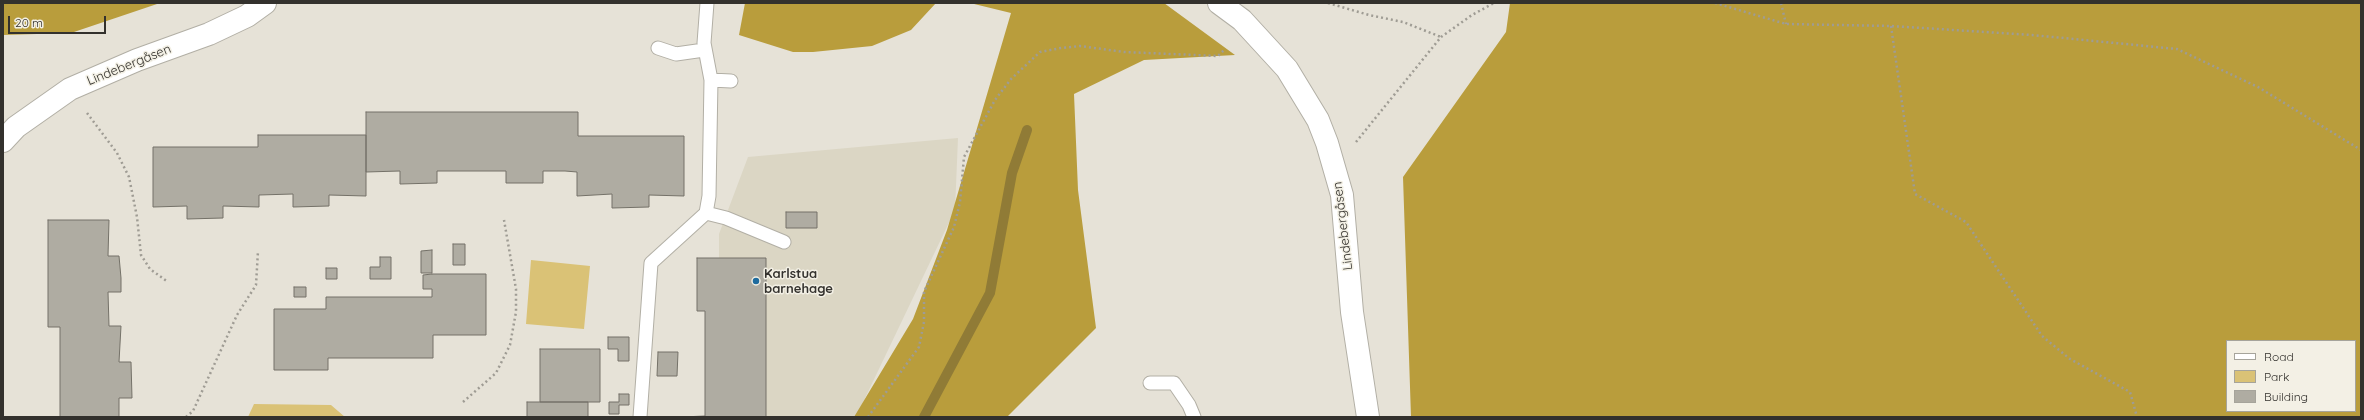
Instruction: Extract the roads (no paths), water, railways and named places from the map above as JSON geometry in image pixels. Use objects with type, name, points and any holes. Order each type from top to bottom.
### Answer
[{"type":"street","name":"Lindebergåsen","points":[[5,133],[70,89],[137,60],[209,34],[247,16],[265,3]]},
{"type":"street","name":"Lindebergåsen","points":[[1219,3],[1242,20],[1287,70],[1318,120],[1335,166],[1342,195],[1353,319],[1368,417]]},
{"type":"lane","points":[[640,417],[651,264],[706,213],[709,196],[711,80],[709,63],[704,50],[707,3]]},
{"type":"lane","points":[[658,48],[676,54],[704,50]]},
{"type":"lane","points":[[711,80],[731,81]]},
{"type":"lane","points":[[706,213],[726,218],[784,242]]},
{"type":"lane","points":[[1150,384],[1174,383],[1189,405],[1194,417]]},
{"type":"waterway","points":[[924,417],[990,293],[1012,173],[1027,130]]},
{"type":"place","name":"Karlstua barnehage","points":[[756,281]]}]
